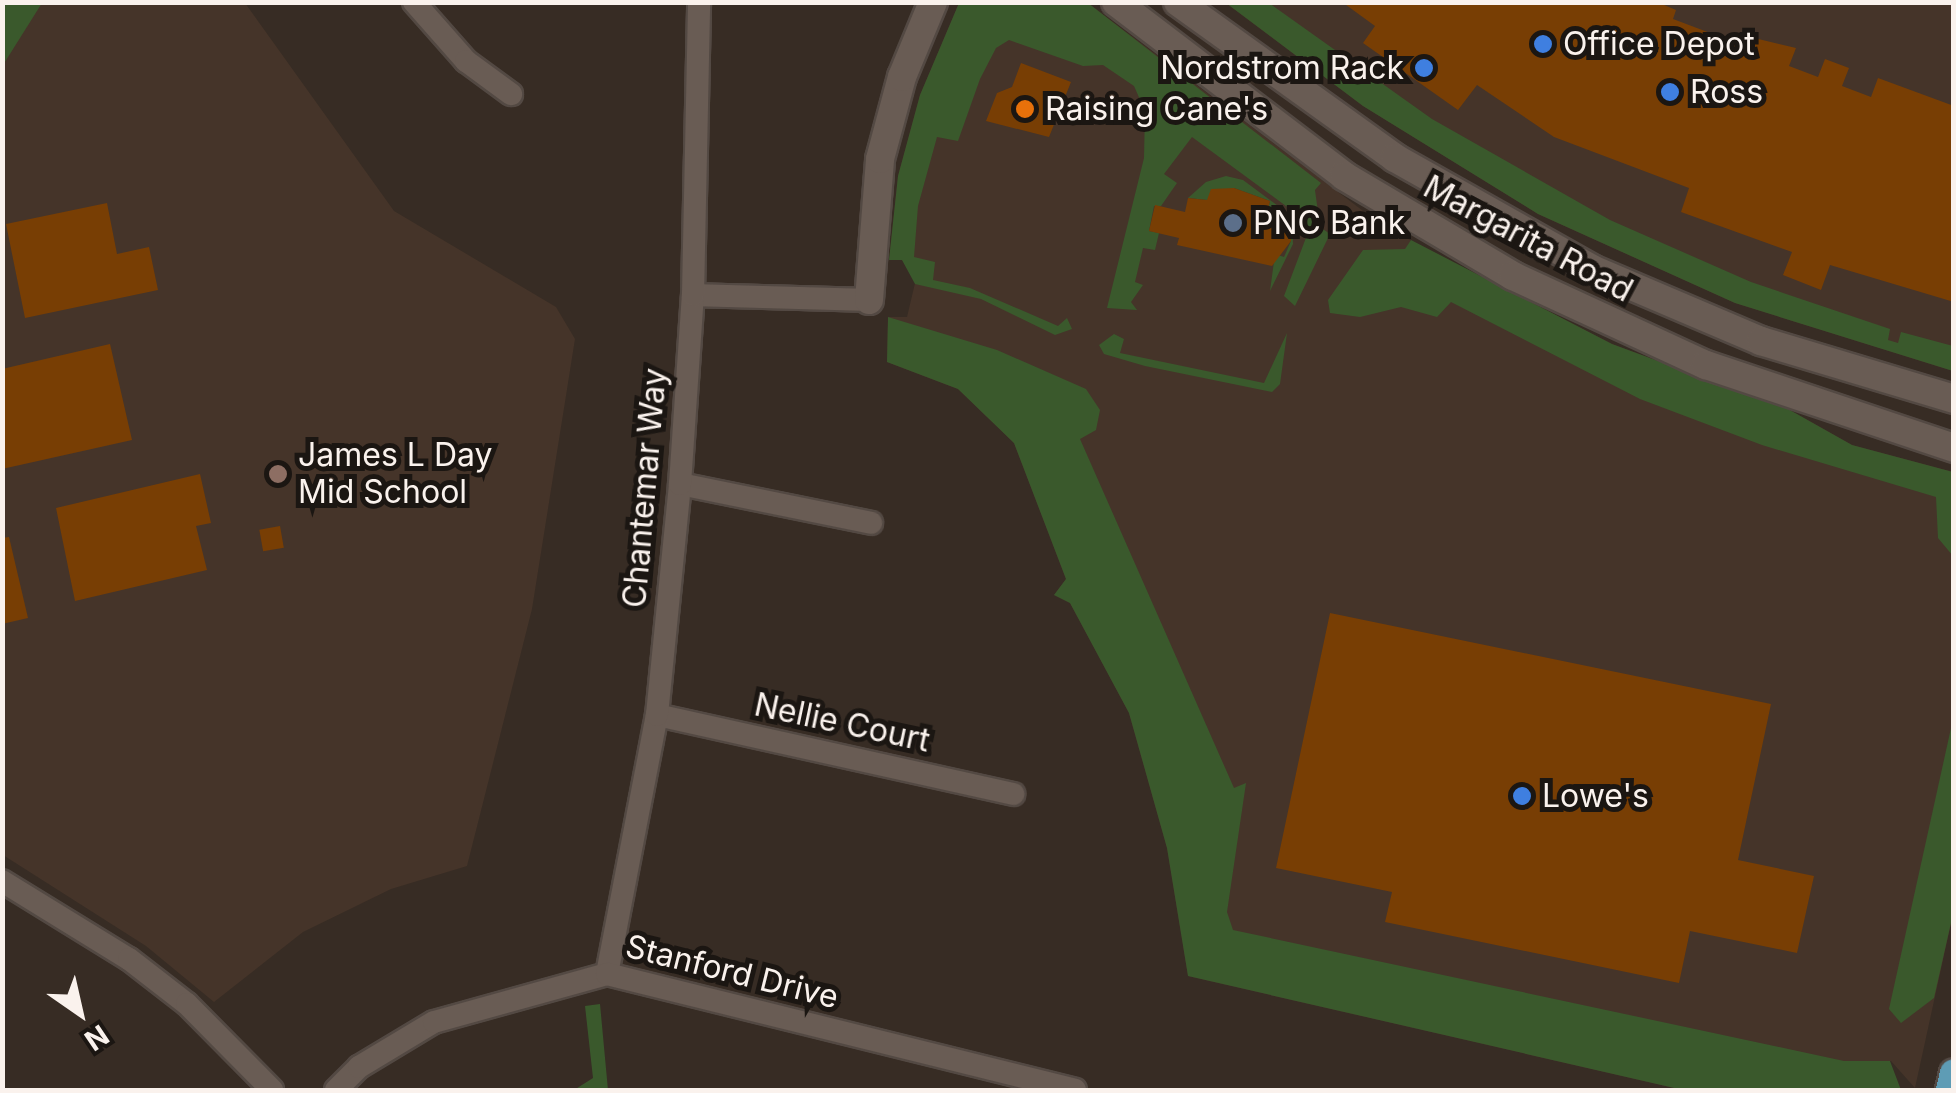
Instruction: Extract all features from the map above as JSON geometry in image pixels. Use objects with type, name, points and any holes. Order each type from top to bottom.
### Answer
[{"type":"main road","points":[[869,300],[880,159],[894,100],[933,2]]},
{"type":"main road","name":"Margarita Road","points":[[1116,2],[1364,188],[1513,276],[1649,342],[1839,414],[1954,448]]},
{"type":"main road","name":"Margarita Road","points":[[1178,2],[1395,158],[1592,269],[1761,341],[1954,399]]},
{"type":"main road","points":[[1364,188],[1389,176],[1510,247],[1592,269]]},
{"type":"main road","points":[[1950,1090],[1954,1073]]},
{"type":"street","points":[[414,2],[466,60],[511,94]]},
{"type":"street","name":"Chantemar Way","points":[[607,974],[657,715],[680,484],[694,295],[699,2]]},
{"type":"street","points":[[694,295],[869,300]]},
{"type":"street","points":[[680,484],[871,523]]},
{"type":"street","name":"Nellie Court","points":[[657,715],[1013,794]]},
{"type":"street","points":[[2,881],[173,993],[272,1090]]},
{"type":"street","name":"Stanford Drive","points":[[336,1090],[359,1067],[434,1022],[607,974],[1075,1090]]},
{"type":"shaded area","name":"James L Day Mid School","points":[[2,3],[245,3],[394,211],[556,307],[575,339],[532,609],[467,866],[391,889],[303,932],[214,1002],[146,946],[3,855]]},
{"type":"shaded area","points":[[959,3],[1088,3],[1383,226],[1612,344],[1788,409],[1852,445],[1953,472],[1953,914],[1915,1088],[1891,1061],[1845,1061],[1683,1090],[1188,976],[1167,848],[1129,713],[1070,603],[1054,595],[1066,579],[1014,443],[958,389],[887,362],[888,317],[907,317],[916,279],[902,260],[889,260],[898,176],[920,95]]},
{"type":"shaded area","points":[[1226,3],[1953,3],[1953,371],[1735,303],[1538,214],[1363,106]]},
{"type":"green space","points":[[2,3],[42,3],[3,65]]},
{"type":"green space","points":[[959,3],[1088,3],[1321,183],[1315,190],[1320,227],[1330,234],[1295,306],[1284,296],[1307,235],[1305,220],[1192,137],[1164,174],[1177,183],[1161,206],[1154,206],[1149,231],[1159,233],[1155,250],[1143,248],[1135,282],[1143,285],[1131,302],[1137,310],[1107,308],[1144,158],[1145,111],[1134,86],[1103,65],[1083,66],[1009,40],[996,48],[980,79],[958,141],[937,137],[918,206],[914,257],[935,262],[933,280],[970,288],[1058,326],[1067,318],[1072,329],[1055,335],[981,299],[915,284],[902,260],[889,260],[898,176],[920,95]]},
{"type":"green space","points":[[1226,3],[1269,3],[1432,119],[1610,220],[1751,282],[1890,329],[1888,340],[1898,343],[1901,332],[1953,346],[1953,371],[1735,303],[1538,214],[1363,106]]},
{"type":"green space","points":[[1226,176],[1243,180],[1289,214],[1292,221],[1293,244],[1270,291],[1275,254],[1284,257],[1291,241],[1291,231],[1283,229],[1286,218],[1267,213],[1270,201],[1234,188],[1207,200],[1188,198],[1206,182]]},
{"type":"green space","points":[[1411,240],[1612,344],[1788,409],[1852,445],[1953,472],[1953,556],[1938,538],[1936,497],[1762,445],[1640,399],[1451,302],[1437,317],[1401,307],[1360,317],[1330,313],[1328,300],[1363,250],[1405,249]]},
{"type":"green space","points":[[888,317],[997,350],[1086,389],[1100,410],[1096,430],[1080,439],[1234,788],[1246,783],[1227,912],[1233,930],[1844,1061],[1890,1061],[1901,1090],[1683,1090],[1188,976],[1167,848],[1129,713],[1070,603],[1054,595],[1066,579],[1014,443],[958,389],[887,362]]},
{"type":"green space","points":[[1287,333],[1280,384],[1272,392],[1145,366],[1104,354],[1099,345],[1114,334],[1124,339],[1120,353],[1264,383]]},
{"type":"green space","points":[[1953,719],[1953,914],[1934,998],[1901,1023],[1889,1009]]},
{"type":"green space","points":[[600,1004],[608,1090],[574,1090],[593,1078],[585,1006]]},
{"type":"building","points":[[1342,2],[1657,2],[1676,10],[1673,19],[1742,45],[1746,36],[1796,48],[1789,66],[1818,77],[1825,59],[1849,68],[1842,86],[1871,97],[1878,78],[1954,106],[1954,302],[1830,265],[1821,290],[1783,275],[1792,252],[1681,212],[1689,188],[1554,137],[1477,85],[1458,110],[1363,43],[1375,26]]},
{"type":"building","name":"Raising Cane's","points":[[1021,63],[1071,82],[1049,137],[986,121],[997,93],[1012,87]]},
{"type":"building","name":"PNC Bank","points":[[1234,188],[1270,201],[1267,213],[1286,218],[1283,229],[1291,230],[1291,241],[1272,266],[1177,245],[1179,238],[1149,231],[1155,205],[1185,212],[1188,198],[1207,200],[1211,189]]},
{"type":"building","points":[[107,203],[117,254],[149,247],[158,290],[25,318],[6,224]]},
{"type":"building","points":[[110,344],[132,440],[2,469],[2,369]]},
{"type":"building","points":[[200,474],[211,523],[196,526],[207,570],[75,601],[56,508]]},
{"type":"building","points":[[280,526],[284,548],[263,551],[259,530]]},
{"type":"building","points":[[9,537],[28,618],[2,624],[2,538]]},
{"type":"building","name":"Lowe's","points":[[1330,613],[1771,704],[1738,860],[1814,876],[1797,953],[1690,931],[1679,983],[1385,922],[1392,892],[1276,868]]},
{"type":"place","name":"Office Depot","points":[[1543,44]]},
{"type":"place","name":"Nordstrom Rack","points":[[1424,68]]},
{"type":"place","name":"Ross","points":[[1670,92]]},
{"type":"place","name":"Raising Cane's","points":[[1025,109]]},
{"type":"place","name":"PNC Bank","points":[[1233,223]]},
{"type":"place","name":"James L Day Mid School","points":[[278,474]]},
{"type":"place","name":"Lowe's","points":[[1522,796]]}]
